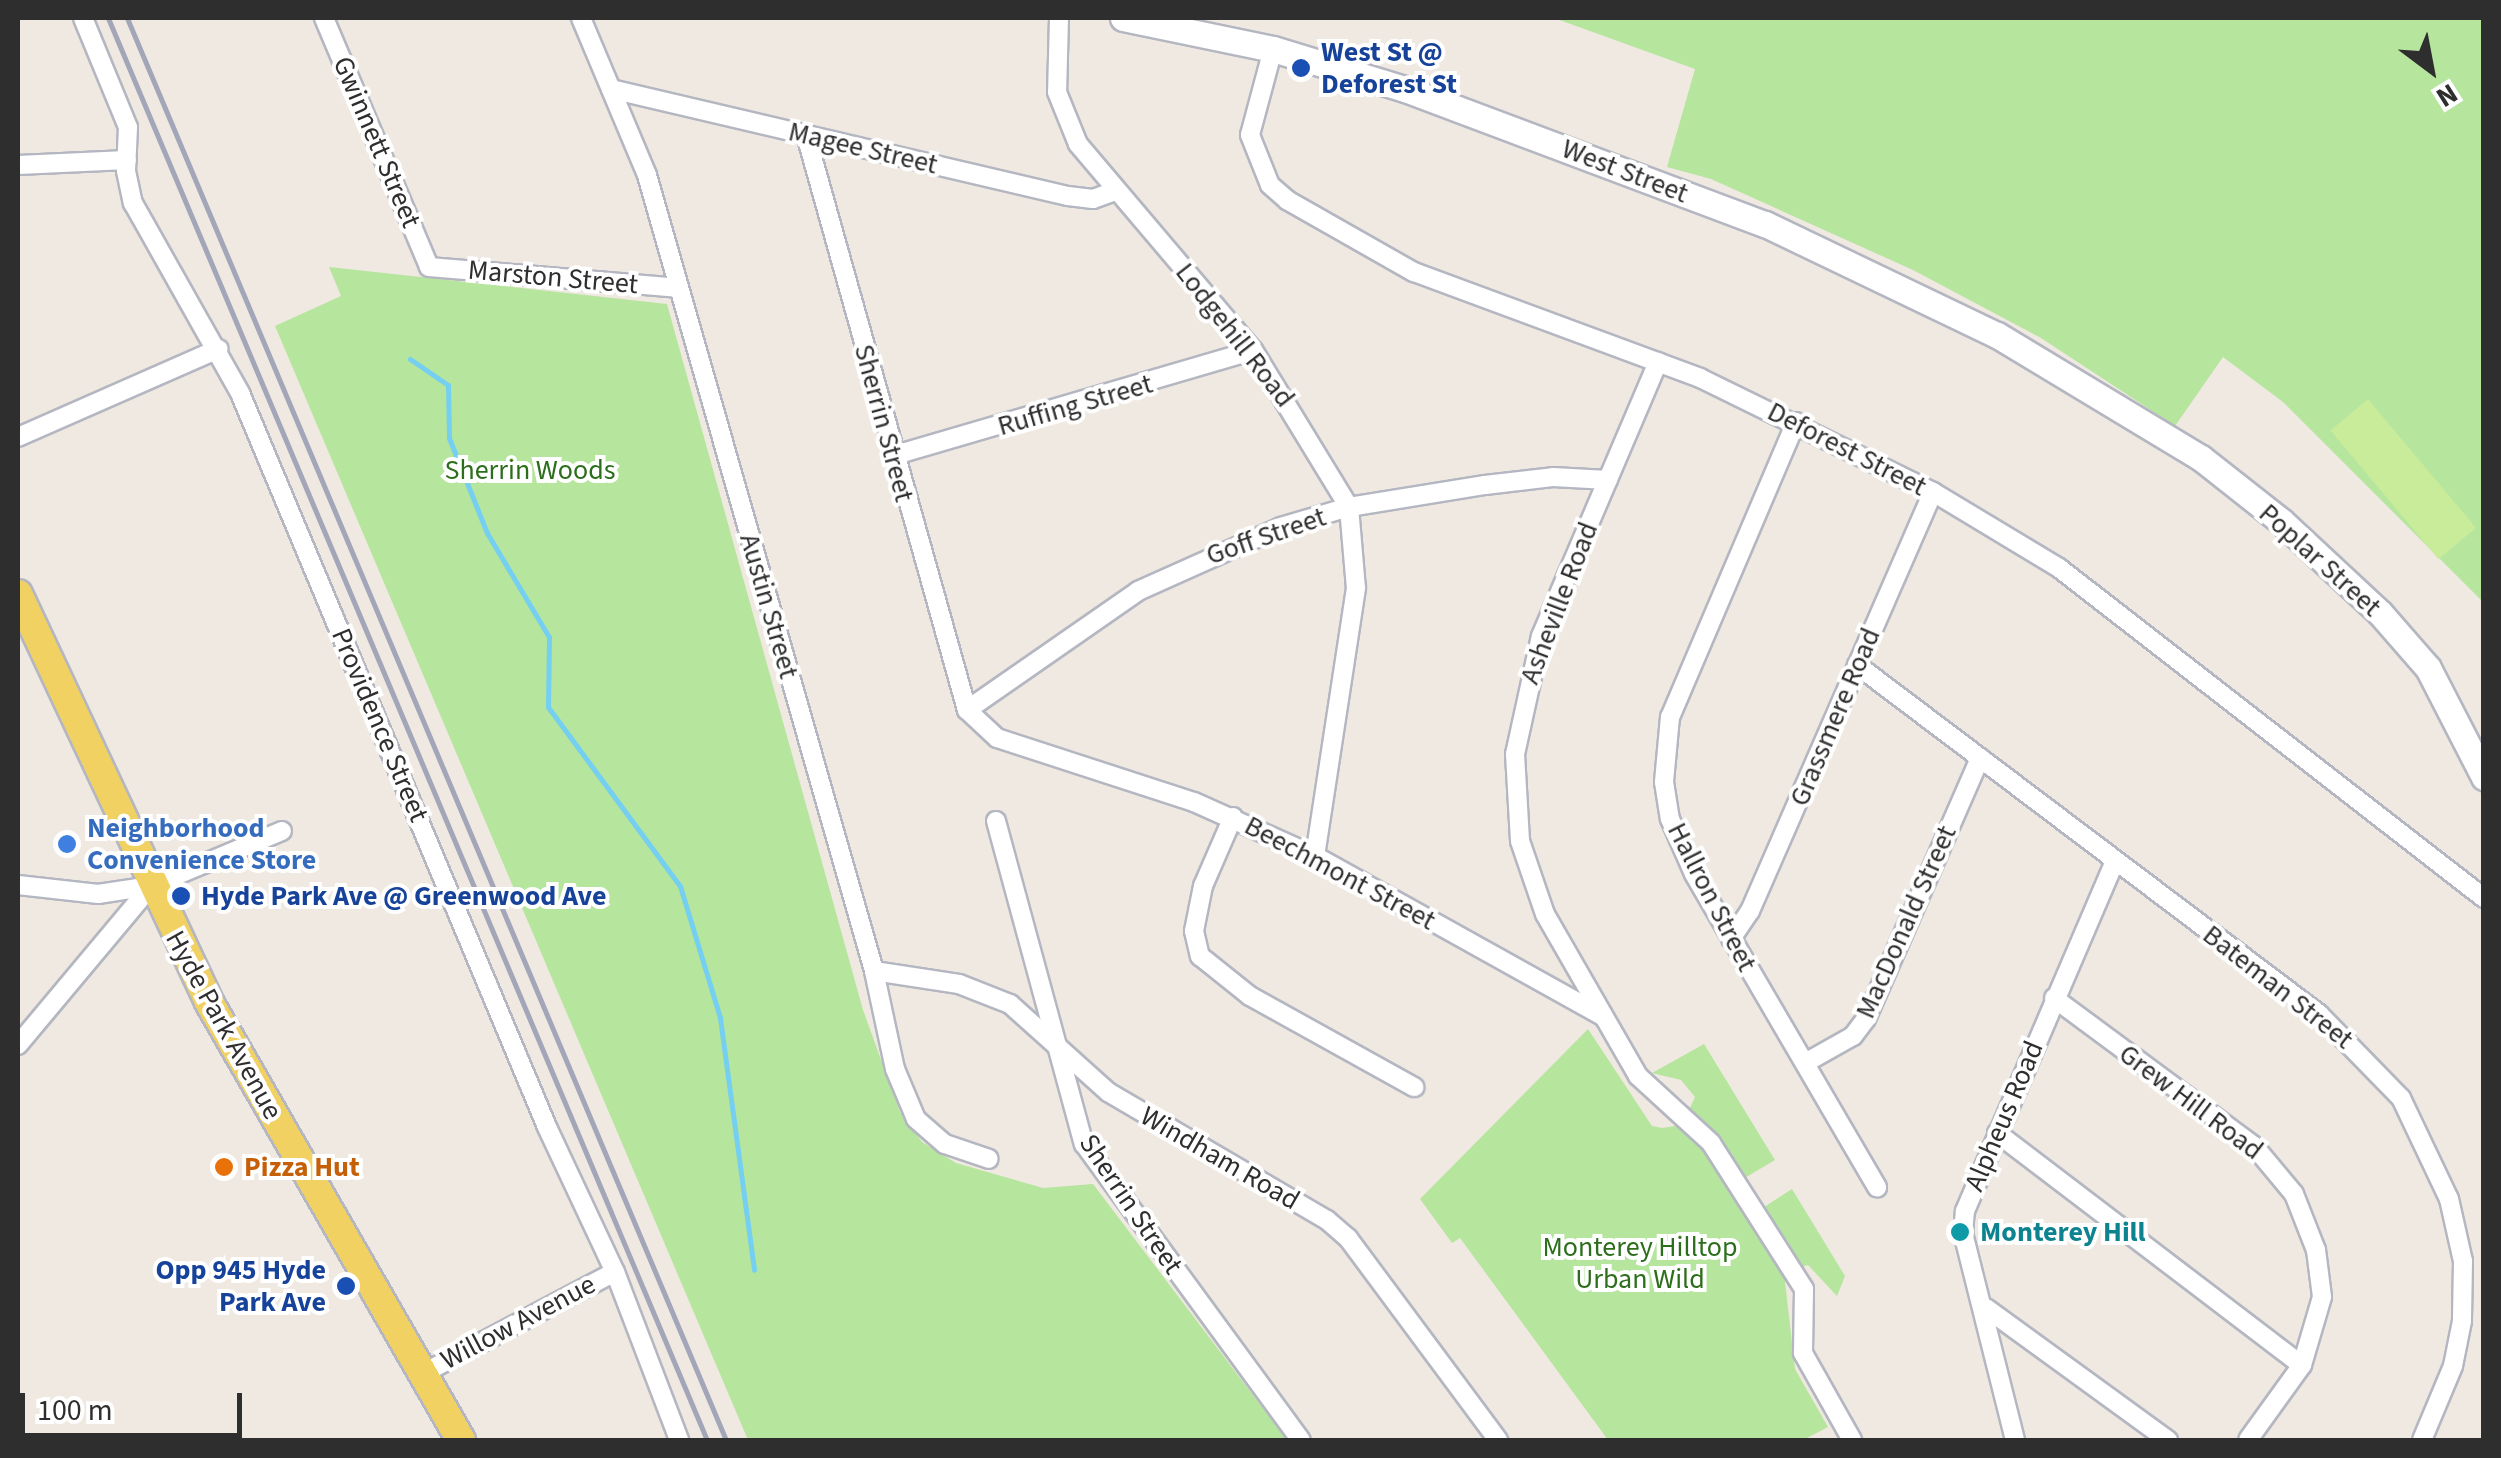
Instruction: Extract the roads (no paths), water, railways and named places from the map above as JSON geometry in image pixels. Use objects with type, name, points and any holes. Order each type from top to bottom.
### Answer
[{"type":"main road","name":"Hyde Park Avenue","points":[[18,594],[151,886],[209,1002],[461,1440]]},
{"type":"street","name":"Providence Street","points":[[83,18],[128,126],[127,160],[133,202],[218,349],[386,733],[547,1127],[615,1272],[679,1440]]},
{"type":"street","name":"Gwinnett Street","points":[[324,18],[430,268]]},
{"type":"street","name":"Austin Street","points":[[580,18],[647,176],[874,970],[896,1069],[916,1119],[945,1144],[990,1159]]},
{"type":"street","name":"Lodgehill Road","points":[[1059,18],[1054,62],[1065,116],[1115,192],[1253,350],[1349,507],[1356,588],[1315,856]]},
{"type":"street","name":"West Street","points":[[1122,18],[1273,49],[1405,88],[1764,224],[1934,300],[2100,394]]},
{"type":"street","name":"Deforest Street","points":[[1273,49],[1250,136],[1270,185],[1287,200],[1414,272],[1658,362],[1796,422],[1933,492],[2059,568],[2484,898]]},
{"type":"street","name":"Magee Street","points":[[611,89],[1068,196],[1093,199],[1115,192]]},
{"type":"street","name":"Sherrin Street","points":[[806,135],[967,710]]},
{"type":"street","points":[[18,165],[127,160]]},
{"type":"street","name":"Marston Street","points":[[430,268],[678,288]]},
{"type":"street","points":[[18,436],[218,349]]},
{"type":"street","name":"Ruffing Street","points":[[894,455],[1253,350]]},
{"type":"street","name":"Asheville Road","points":[[1602,1016],[1526,866],[1515,815],[1515,754],[1541,636],[1658,362]]},
{"type":"street","name":"Poplar Street","points":[[2100,394],[2202,458],[2380,613],[2428,668],[2484,777]]},
{"type":"street","name":"Hallron Street","points":[[1796,422],[1670,716],[1664,750],[1670,819],[1731,939],[1877,1186]]},
{"type":"street","name":"Goff Street","points":[[967,710],[1075,630],[1189,564],[1349,507],[1552,476],[1608,480]]},
{"type":"street","name":"Grassmere Road","points":[[1731,939],[1750,911],[1933,492]]},
{"type":"street","name":"Bateman Street","points":[[1857,665],[2369,1058],[2426,1141],[2449,1198],[2463,1261],[2462,1322],[2453,1366],[2422,1440]]},
{"type":"street","name":"Beechmont Street","points":[[967,710],[997,738],[1234,818],[1315,856],[1602,1016],[1642,1082],[1670,1103],[1717,1152],[1804,1289],[1803,1353],[1852,1440]]},
{"type":"street","name":"MacDonald Street","points":[[1806,1063],[1853,1036],[1866,1018],[1980,758]]},
{"type":"street","points":[[1234,818],[1202,886],[1194,930],[1200,956],[1250,996],[1414,1087]]},
{"type":"street","name":"Sherrin Street","points":[[996,821],[1054,1044],[1089,1153],[1300,1440]]},
{"type":"street","points":[[18,885],[98,894],[151,886],[282,831]]},
{"type":"street","name":"Alpheus Road","points":[[2015,1440],[1986,1308],[1963,1232],[1997,1133],[2115,861]]},
{"type":"street","points":[[18,1045],[151,886]]},
{"type":"street","points":[[98,894],[114,928]]},
{"type":"street","name":"Windham Road","points":[[874,970],[981,990],[1010,1004],[1124,1102],[1348,1238],[1498,1440]]},
{"type":"street","name":"Grew Hill Road","points":[[2054,998],[2254,1146],[2294,1194],[2316,1250],[2322,1297],[2302,1365],[2248,1440]]},
{"type":"street","points":[[1997,1133],[2302,1365]]},
{"type":"street","name":"Willow Avenue","points":[[422,1374],[615,1272]]},
{"type":"street","points":[[1986,1308],[2168,1440]]},
{"type":"waterway","points":[[410,359],[448,385],[449,438],[487,533],[549,637],[548,707],[680,886],[720,1018],[754,1270]]},
{"type":"railway","points":[[108,18],[707,1440]]},
{"type":"railway","points":[[127,18],[726,1440]]},
{"type":"place","name":"West St @ Deforest St","points":[[1301,68]]},
{"type":"place","name":"Neighborhood Convenience Store","points":[[67,844]]},
{"type":"place","name":"Hyde Park Ave @ Greenwood Ave","points":[[181,896]]},
{"type":"place","name":"Pizza Hut","points":[[224,1167]]},
{"type":"place","name":"Monterey Hill","points":[[1960,1232]]},
{"type":"place","name":"Opp 945 Hyde Park Ave","points":[[346,1286]]},
{"type":"park label","name":"Sherrin Woods","points":[[530,470]]},
{"type":"park label","name":"Monterey Hilltop Urban Wild","points":[[1640,1263]]}]
